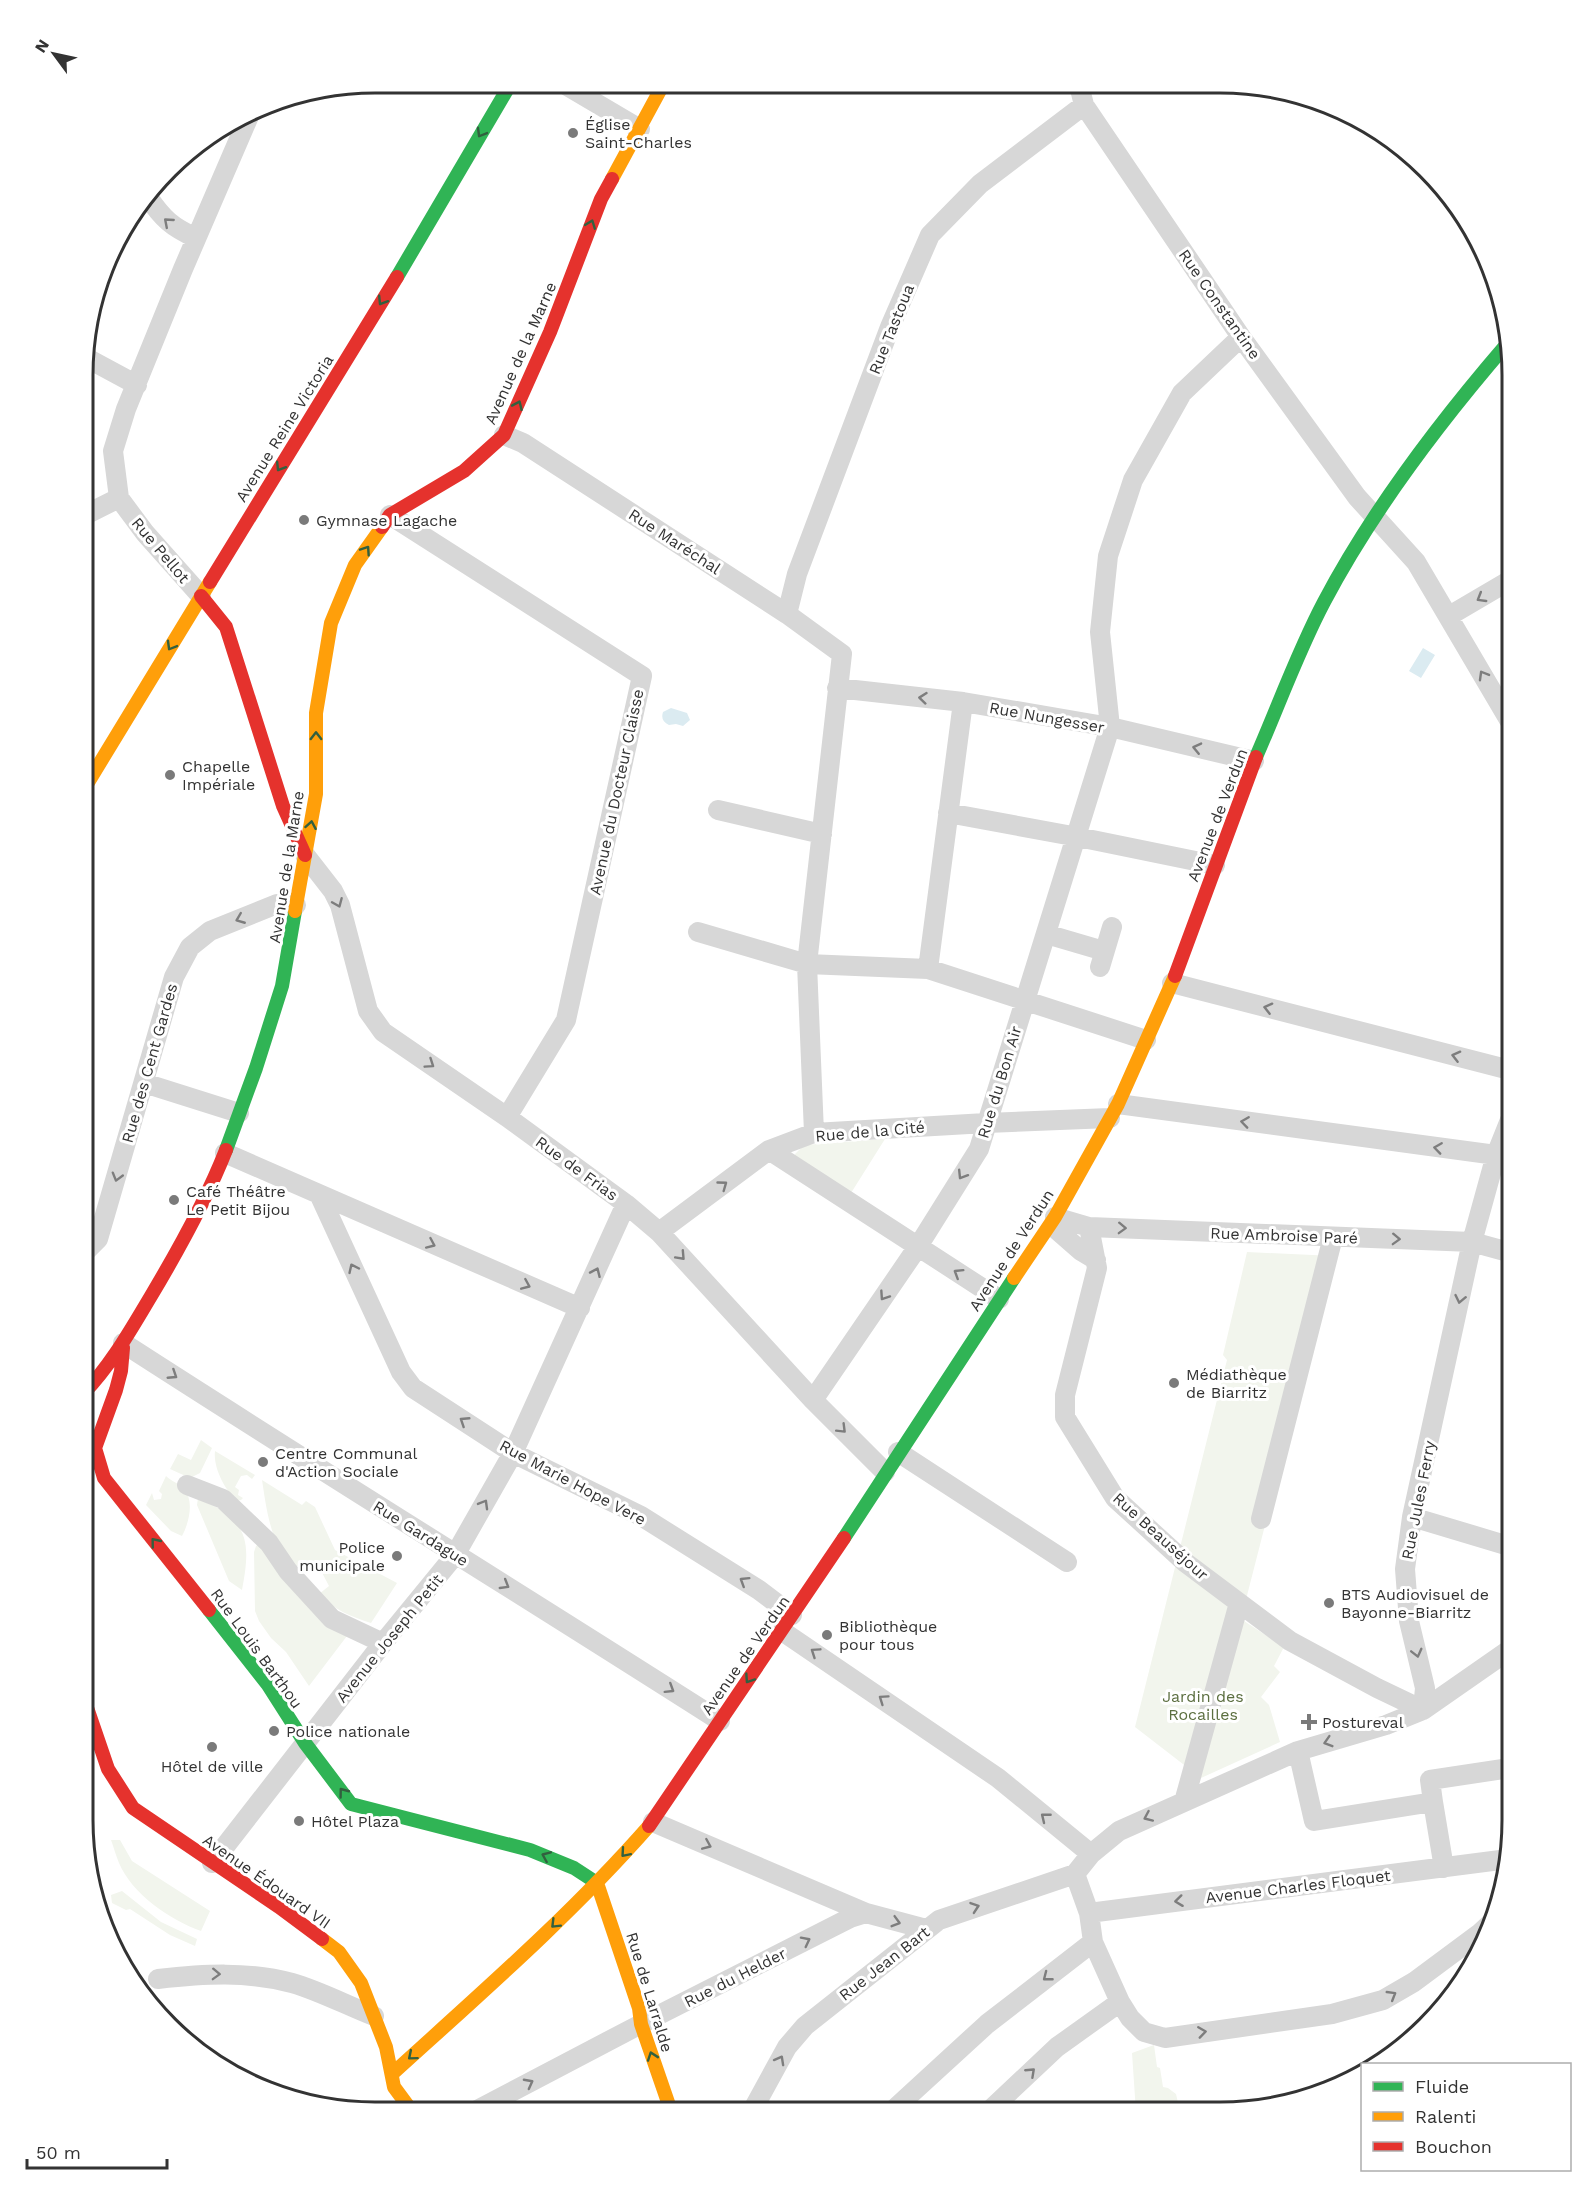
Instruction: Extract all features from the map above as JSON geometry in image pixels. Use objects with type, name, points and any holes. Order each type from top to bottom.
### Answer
[{"type":"main road","name":"Avenue Reine Victoria","points":[[93,764],[201,596],[413,251],[505,93]]},
{"type":"main road","name":"Avenue de la Marne","points":[[93,1383],[123,1343],[189,1233],[225,1153],[282,986],[316,794],[316,713],[331,623],[355,565],[390,515],[464,471],[504,435],[550,332],[601,199],[659,93]]},
{"type":"main road","name":"Avenue de Verdun","points":[[392,2074],[511,1966],[597,1883],[653,1822],[1055,1217],[1114,1111],[1172,983],[1254,761],[1323,604],[1374,516],[1468,389],[1501,351]]},
{"type":"main road","name":"Rue Pellot","points":[[201,596],[226,627],[283,806],[305,855]]},
{"type":"main road","name":"Rue Louis Barthou","points":[[123,1343],[119,1381],[95,1448],[104,1478],[268,1685],[305,1743],[351,1803],[530,1850],[574,1868],[597,1883]]},
{"type":"main road","name":"Avenue Édouard VII","points":[[93,1727],[102,1755],[122,1796],[140,1814],[279,1907],[339,1952],[361,1983],[386,2047],[394,2087],[405,2102]]},
{"type":"main road","name":"Rue de Larralde","points":[[597,1883],[639,2008],[641,2024],[667,2102]]},
{"type":"street","points":[[579,93],[640,129]]},
{"type":"street","name":"Rue Constantine","points":[[1081,93],[1084,105],[1241,337],[1358,497],[1416,562],[1502,708]]},
{"type":"street","name":"Rue Tastoua","points":[[787,614],[797,574],[873,372],[930,235],[980,184],[1084,105]]},
{"type":"street","points":[[93,511],[119,498],[113,451],[126,409],[245,125]]},
{"type":"street","points":[[152,202],[163,219],[196,238]]},
{"type":"street","points":[[1110,727],[1100,632],[1108,556],[1126,501],[1134,480],[1182,393],[1241,337]]},
{"type":"street","points":[[94,362],[137,385]]},
{"type":"street","name":"Rue Maréchal","points":[[504,435],[523,443],[787,614],[842,654],[837,688]]},
{"type":"street","name":"Rue Pellot","points":[[119,498],[201,596]]},
{"type":"street","name":"Avenue du Docteur Claisse","points":[[390,515],[642,676],[566,1020],[507,1117]]},
{"type":"street","points":[[1449,616],[1502,585]]},
{"type":"street","points":[[814,1133],[807,964],[837,688]]},
{"type":"street","name":"Rue Nungesser","points":[[837,688],[963,702],[1110,727],[1254,761]]},
{"type":"street","points":[[928,969],[963,702]]},
{"type":"street","name":"Rue du Bon Air","points":[[813,1400],[917,1248],[979,1149],[1024,1000],[1078,837],[1110,727]]},
{"type":"street","points":[[718,810],[822,834]]},
{"type":"street","points":[[948,813],[1215,865]]},
{"type":"street","name":"Rue de Frias","points":[[305,855],[333,891],[340,905],[368,1011],[383,1032],[507,1117],[626,1204],[659,1232],[813,1400],[885,1472]]},
{"type":"street","name":"Rue des Cent Gardes","points":[[93,1244],[98,1239],[174,977],[190,947],[210,931],[277,904],[296,905]]},
{"type":"street","points":[[1046,934],[1102,959],[1112,927]]},
{"type":"street","points":[[698,932],[807,964],[928,969],[1146,1040]]},
{"type":"street","points":[[1172,983],[1502,1068]]},
{"type":"street","points":[[144,1083],[239,1113]]},
{"type":"street","name":"Rue de la Cité","points":[[659,1232],[769,1150],[814,1133],[986,1123],[1114,1111],[1496,1155]]},
{"type":"street","name":"Rue Jules Ferry","points":[[1423,1710],[1425,1688],[1409,1621],[1405,1569],[1412,1517],[1472,1242],[1502,1140]]},
{"type":"street","points":[[769,1150],[999,1299]]},
{"type":"street","points":[[225,1153],[580,1308]]},
{"type":"street","name":"Rue Marie Hope Vere","points":[[320,1196],[401,1372],[413,1388],[513,1453],[641,1516],[759,1590],[787,1623],[998,1778],[1090,1854]]},
{"type":"street","name":"Avenue Joseph Petit","points":[[212,1863],[383,1643],[455,1555],[513,1453],[626,1204]]},
{"type":"street","points":[[1055,1217],[1057,1230],[1081,1251],[1096,1260]]},
{"type":"street","name":"Rue Ambroise Paré","points":[[1055,1217],[1089,1227],[1472,1242],[1502,1250]]},
{"type":"street","name":"Rue Beauséjour","points":[[1089,1227],[1097,1268],[1065,1395],[1065,1417],[1116,1498],[1186,1563],[1290,1641],[1423,1710]]},
{"type":"street","points":[[1261,1519],[1333,1237]]},
{"type":"street","name":"Rue Gardague","points":[[123,1343],[720,1721]]},
{"type":"street","points":[[898,1452],[1067,1562]]},
{"type":"street","points":[[188,1485],[223,1499],[268,1543],[288,1571],[332,1619],[383,1643]]},
{"type":"street","points":[[1412,1517],[1502,1544]]},
{"type":"street","points":[[1184,1802],[1239,1602]]},
{"type":"street","points":[[1478,1933],[1414,1982],[1383,2001],[1332,2014],[1165,2038],[1144,2032],[1130,2018],[1120,2002],[1093,1942],[1089,1912],[1075,1874],[1090,1854],[1119,1830],[1298,1751],[1386,1725],[1423,1710],[1502,1655]]},
{"type":"street","points":[[1298,1751],[1314,1821],[1433,1802]]},
{"type":"street","points":[[1444,1868],[1430,1780],[1502,1769]]},
{"type":"street","points":[[653,1822],[866,1913],[926,1929]]},
{"type":"street","name":"Avenue Charles Floquet","points":[[1089,1912],[1499,1860]]},
{"type":"street","name":"Rue Jean Bart","points":[[757,2102],[787,2047],[805,2026],[926,1929],[939,1920],[1075,1874]]},
{"type":"street","name":"Rue du Helder","points":[[492,2102],[850,1918],[866,1913]]},
{"type":"street","points":[[902,2102],[987,2024],[1093,1942]]},
{"type":"street","points":[[158,1979],[211,1973],[255,1977],[293,1984],[374,2016]]},
{"type":"street","points":[[999,2102],[1057,2047],[1120,2002]]},
{"type":"green space","points":[[885,1139],[851,1193],[794,1159],[795,1154],[804,1145]]},
{"type":"green space","name":"Jardin des Rocailles","points":[[1247,1252],[1334,1256],[1241,1619],[1284,1647],[1274,1666],[1280,1672],[1261,1697],[1269,1705],[1280,1742],[1201,1778],[1135,1727],[1227,1360],[1223,1355]]},
{"type":"green space","points":[[201,1440],[212,1448],[200,1473],[190,1478],[170,1469],[178,1454],[191,1460]]},
{"type":"green space","points":[[215,1451],[255,1475],[252,1479],[247,1475],[241,1476],[235,1487],[239,1490],[238,1495],[243,1498],[241,1500],[237,1501],[224,1485],[216,1464]]},
{"type":"green space","points":[[166,1476],[183,1488],[189,1499],[189,1518],[182,1536],[171,1531],[146,1505],[152,1493],[154,1500],[161,1499],[162,1494],[159,1491]]},
{"type":"green space","points":[[262,1480],[302,1505],[306,1501],[315,1507],[335,1550],[397,1583],[371,1623],[343,1612],[319,1594],[329,1586],[318,1565],[300,1567],[287,1559],[280,1550],[271,1527]]},
{"type":"green space","points":[[198,1498],[227,1514],[242,1533],[246,1557],[242,1590],[229,1581],[197,1505]]},
{"type":"green space","points":[[259,1544],[350,1632],[309,1686],[286,1652],[271,1638],[255,1611],[254,1552]]},
{"type":"green space","points":[[111,1840],[120,1840],[132,1861],[210,1911],[201,1931],[165,1913],[142,1895],[125,1874]]},
{"type":"green space","points":[[122,1891],[161,1922],[197,1939],[195,1946],[170,1935],[130,1909],[126,1910],[112,1903],[111,1895]]},
{"type":"green space","points":[[1154,2045],[1163,2087],[1176,2094],[1178,2102],[1135,2102],[1132,2053]]},
{"type":"shaded area","points":[[1423,648],[1435,655],[1421,678],[1409,671]]},
{"type":"shaded area","points":[[671,708],[687,713],[690,720],[683,726],[667,724],[662,714]]},
{"type":"traffic: fast","points":[[397,277],[505,93]]},
{"type":"traffic: fast","points":[[1256,757],[1297,659],[1343,567],[1408,468],[1501,351]]},
{"type":"traffic: fast","points":[[226,1150],[256,1068],[282,986],[295,911]]},
{"type":"traffic: fast","points":[[844,1538],[1014,1278]]},
{"type":"traffic: fast","points":[[209,1610],[268,1685],[305,1743],[351,1804],[530,1850],[574,1868],[597,1883]]},
{"type":"traffic: slow","points":[[612,179],[659,93]]},
{"type":"traffic: slow","points":[[295,911],[316,794],[316,713],[331,623],[355,565],[382,527]]},
{"type":"traffic: slow","points":[[93,774],[210,582]]},
{"type":"traffic: slow","points":[[1014,1278],[1055,1217],[1118,1104],[1175,976]]},
{"type":"traffic: slow","points":[[392,2074],[556,1923],[649,1826]]},
{"type":"traffic: slow","points":[[597,1883],[668,2102]]},
{"type":"traffic: slow","points":[[322,1939],[339,1952],[361,1983],[386,2047],[394,2087],[405,2102]]},
{"type":"traffic: jam","points":[[382,527],[390,515],[464,471],[504,435],[550,332],[601,199],[612,179]]},
{"type":"traffic: jam","points":[[210,582],[397,277]]},
{"type":"traffic: jam","points":[[201,596],[226,627],[283,806],[305,855]]},
{"type":"traffic: jam","points":[[1175,976],[1256,757]]},
{"type":"traffic: jam","points":[[93,1382],[120,1347],[182,1243],[226,1150]]},
{"type":"traffic: jam","points":[[123,1348],[121,1371],[116,1390],[95,1448],[104,1478],[209,1610]]},
{"type":"traffic: jam","points":[[649,1826],[844,1538]]},
{"type":"traffic: jam","points":[[93,1725],[108,1769],[133,1808],[279,1907],[322,1939]]},
{"type":"place","name":"Église Saint-Charles","points":[[573,133]]},
{"type":"place","name":"Gymnase Lagache","points":[[304,520]]},
{"type":"place","name":"Chapelle Impériale","points":[[170,775]]},
{"type":"place","name":"Café Théâtre Le Petit Bijou","points":[[174,1200]]},
{"type":"place","name":"Médiathèque de Biarritz","points":[[1174,1383]]},
{"type":"place","name":"Centre Communal d'Action Sociale","points":[[263,1462]]},
{"type":"place","name":"Police municipale","points":[[397,1556]]},
{"type":"place","name":"BTS Audiovisuel de Bayonne-Biarritz","points":[[1329,1603]]},
{"type":"place","name":"Bibliothèque pour tous","points":[[827,1635]]},
{"type":"place","name":"Postureval","points":[[1309,1722]]},
{"type":"place","name":"Police nationale","points":[[274,1731]]},
{"type":"place","name":"Hôtel de ville","points":[[212,1747]]},
{"type":"place","name":"Hôtel Plaza","points":[[299,1821]]}]
